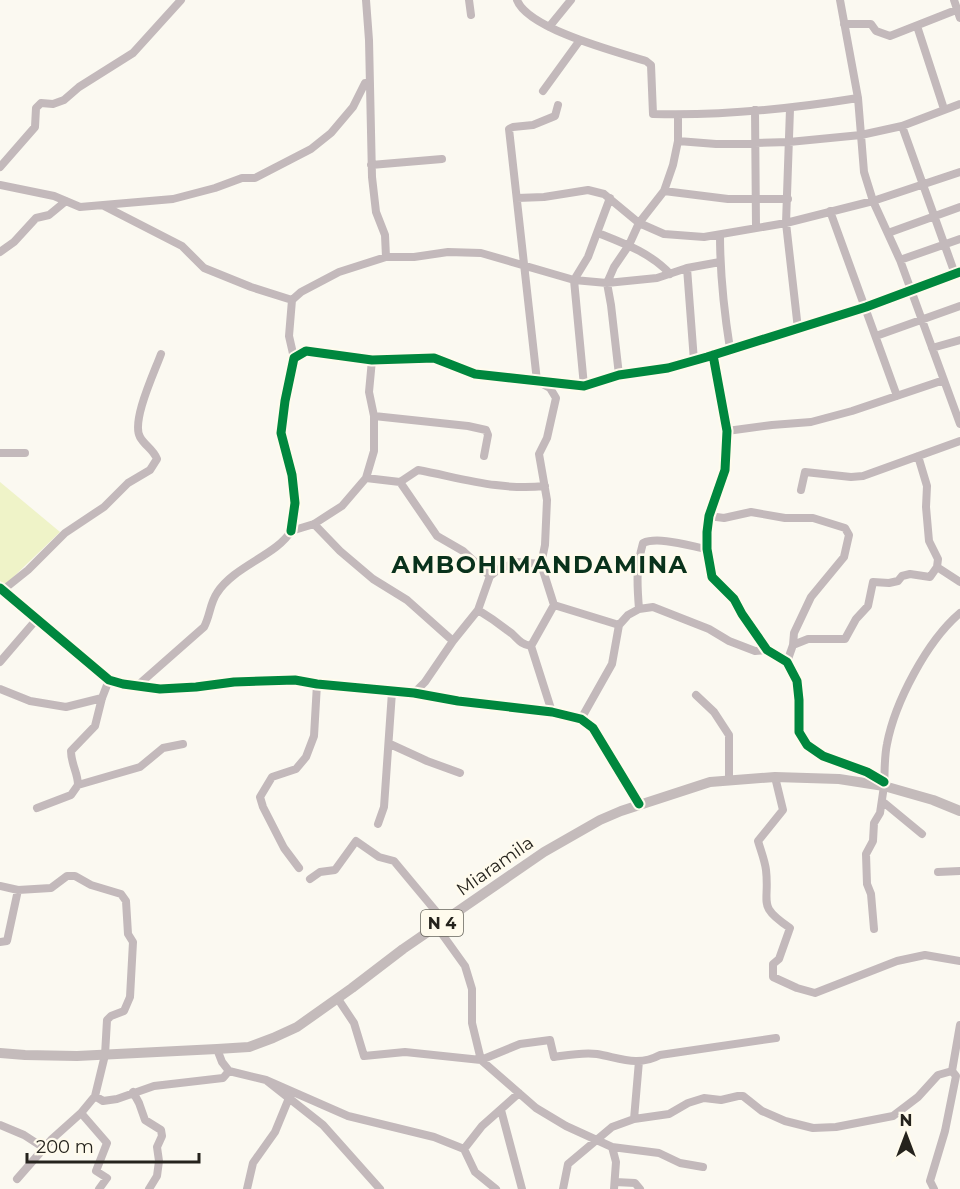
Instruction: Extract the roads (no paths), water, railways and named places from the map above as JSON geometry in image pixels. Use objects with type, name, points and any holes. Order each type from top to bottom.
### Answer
[{"type":"main road","name":"Miaramila","points":[[0,1053],[48,1056],[105,1055],[217,1049],[249,1047],[273,1038],[297,1027],[338,999],[403,949],[544,852],[600,820],[639,804],[710,782],[775,777],[823,777],[884,785],[960,811]]},
{"type":"street","points":[[0,167],[34,127],[36,108],[41,103],[52,104],[64,100],[79,87],[134,53],[181,0]]},
{"type":"street","points":[[366,0],[371,165],[376,212],[385,235],[386,257]]},
{"type":"street","points":[[469,0],[471,15]]},
{"type":"street","points":[[517,0],[520,7],[549,27],[580,40],[646,61],[651,65],[653,114],[678,115],[790,109],[858,98]]},
{"type":"street","points":[[549,27],[571,0]]},
{"type":"street","points":[[840,0],[858,98],[864,172],[873,201],[900,260],[909,290],[960,424]]},
{"type":"street","points":[[844,24],[871,24],[876,31],[890,36],[958,14],[954,0]]},
{"type":"street","points":[[917,26],[944,109]]},
{"type":"street","points":[[543,91],[580,40]]},
{"type":"street","points":[[0,185],[54,196],[80,207],[173,199],[215,188],[242,177],[255,177],[311,149],[331,133],[353,106],[365,83],[370,83]]},
{"type":"street","points":[[678,141],[716,144],[789,142],[861,135],[902,126],[960,104]]},
{"type":"street","points":[[537,381],[526,265],[509,129],[533,125],[555,116],[558,105]]},
{"type":"street","points":[[790,109],[786,223],[798,329]]},
{"type":"street","points":[[755,110],[756,227]]},
{"type":"street","points":[[619,375],[607,283],[639,223],[664,191],[678,141],[678,115]]},
{"type":"street","points":[[294,358],[306,351],[372,360],[434,358],[475,374],[584,386],[619,375],[668,368],[694,361],[866,307],[958,273],[945,244],[902,126]]},
{"type":"street","points":[[371,165],[442,159]]},
{"type":"street","points":[[517,198],[544,197],[588,190],[604,194],[639,223],[664,234],[704,237],[786,223],[873,201],[960,172]]},
{"type":"street","points":[[664,191],[729,199],[788,199]]},
{"type":"street","points":[[584,386],[574,280],[588,257],[610,198]]},
{"type":"street","points":[[0,252],[14,242],[36,218],[49,215],[66,201]]},
{"type":"street","points":[[104,205],[182,246],[204,268],[292,300]]},
{"type":"street","points":[[888,233],[960,207]]},
{"type":"street","points":[[831,211],[897,396]]},
{"type":"street","points":[[598,233],[629,245],[661,264],[670,274]]},
{"type":"street","points":[[720,235],[720,262],[730,349]]},
{"type":"street","points":[[900,260],[960,239]]},
{"type":"street","points":[[137,686],[204,627],[217,593],[227,582],[253,561],[286,540],[291,531],[295,503],[292,475],[281,433],[294,358],[288,336],[292,300],[301,292],[339,272],[386,257],[414,257],[448,252],[481,253],[574,280],[607,283],[657,278],[687,268],[720,262]]},
{"type":"street","points":[[687,268],[694,361]]},
{"type":"street","points":[[876,336],[960,306]]},
{"type":"street","points":[[932,348],[960,340]]},
{"type":"street","points":[[161,354],[141,410],[138,428],[140,438],[153,450],[157,459],[153,467],[128,483],[97,513],[65,533],[28,570],[2,589],[110,680],[160,689],[180,689],[234,682],[295,680],[414,693],[458,701],[552,712],[581,719],[593,728],[639,804]]},
{"type":"street","points":[[713,355],[728,431],[725,470],[709,516],[707,549],[712,577],[734,598],[742,614],[767,650],[787,662],[797,681],[799,732],[807,745],[823,756],[867,772],[884,785]]},
{"type":"street","points":[[291,531],[315,524],[342,506],[366,478],[374,451],[374,416],[369,392],[372,360]]},
{"type":"street","points":[[728,431],[811,422],[852,411],[944,380]]},
{"type":"street","points":[[537,381],[550,388],[556,398],[547,438],[539,454],[547,500],[546,536],[541,564],[554,605],[531,646],[552,712]]},
{"type":"street","points":[[374,416],[486,430],[488,435],[484,456]]},
{"type":"street","points":[[801,490],[805,472],[851,477],[863,476],[960,441]]},
{"type":"street","points":[[0,453],[25,453]]},
{"type":"street","points":[[793,645],[808,639],[845,639],[856,619],[868,606],[873,582],[889,583],[910,574],[930,577],[937,567],[938,559],[929,541],[927,486],[918,456]]},
{"type":"street","points":[[366,478],[400,483],[418,470],[497,486],[517,488],[545,486]]},
{"type":"street","points":[[400,483],[437,536],[464,551],[490,576]]},
{"type":"street","points":[[709,516],[724,518],[752,512],[775,517],[813,518],[845,528],[849,536],[844,557],[811,597],[794,633],[793,645],[787,662]]},
{"type":"street","points":[[315,524],[340,551],[373,579],[407,600],[453,641]]},
{"type":"street","points":[[639,609],[637,569],[643,543],[649,540],[707,549]]},
{"type":"street","points":[[414,693],[425,682],[478,610],[490,576],[499,569],[517,562],[541,564]]},
{"type":"street","points":[[937,567],[960,582]]},
{"type":"street","points":[[554,605],[619,625]]},
{"type":"street","points":[[581,719],[612,664],[619,625],[628,615],[639,609],[653,607],[709,629],[729,641],[755,651],[767,650]]},
{"type":"street","points":[[478,610],[511,632],[515,639],[523,645],[531,646]]},
{"type":"street","points":[[873,929],[866,854],[873,842],[874,823],[880,813],[886,745],[899,702],[938,639],[960,613]]},
{"type":"street","points":[[0,662],[36,620]]},
{"type":"street","points":[[37,808],[71,795],[78,785],[78,775],[71,763],[71,752],[95,726],[102,698],[110,680]]},
{"type":"street","points":[[299,868],[284,848],[262,807],[261,797],[272,777],[296,769],[306,757],[314,736],[317,684]]},
{"type":"street","points":[[0,689],[30,701],[66,707],[102,698]]},
{"type":"street","points":[[378,824],[384,807],[392,692]]},
{"type":"street","points":[[696,695],[714,712],[729,735],[729,780]]},
{"type":"street","points":[[78,785],[140,767],[163,748],[183,744]]},
{"type":"street","points":[[390,744],[460,773]]},
{"type":"street","points":[[775,777],[783,810],[758,842],[766,870],[765,901],[773,916],[790,928],[778,959],[773,964],[773,977],[815,993],[897,962],[925,955],[960,960]]},
{"type":"street","points":[[882,801],[922,834]]},
{"type":"street","points":[[310,879],[320,872],[335,870],[356,841],[379,857],[394,861],[440,924],[465,966],[472,988],[472,1023],[481,1060],[536,1108],[566,1126],[612,1148],[659,1153],[680,1163],[703,1167]]},
{"type":"street","points":[[938,872],[960,871]]},
{"type":"street","points":[[0,886],[18,890],[51,888],[67,876],[75,876],[91,885],[121,894],[126,901],[128,934],[132,942],[130,997],[124,1011],[107,1020],[105,1055],[95,1096],[17,1179]]},
{"type":"street","points":[[0,942],[8,941],[18,890]]},
{"type":"street","points":[[338,999],[354,1023],[364,1056],[405,1052],[481,1060],[520,1044],[550,1040],[554,1057],[596,1054],[649,1061],[660,1055],[776,1038]]},
{"type":"street","points":[[930,1186],[945,1131],[956,1076],[952,1071],[960,1025]]},
{"type":"street","points":[[217,1049],[222,1062],[229,1071],[266,1080],[348,1116],[434,1137],[464,1149],[475,1172],[496,1189]]},
{"type":"street","points":[[634,1119],[639,1061]]},
{"type":"street","points":[[95,1096],[103,1101],[117,1099],[154,1086],[223,1078],[229,1071]]},
{"type":"street","points":[[563,1189],[568,1164],[612,1127],[634,1119],[669,1114],[688,1103],[704,1098],[721,1100],[743,1096],[762,1111],[785,1121],[813,1128],[836,1127],[893,1116],[918,1097],[938,1075],[952,1071]]},
{"type":"street","points":[[266,1080],[323,1125],[380,1189]]},
{"type":"street","points":[[133,1092],[145,1120],[160,1130],[162,1136],[157,1147],[159,1161],[157,1176],[149,1189]]},
{"type":"street","points":[[464,1149],[482,1126],[519,1093]]},
{"type":"street","points":[[247,1189],[253,1163],[275,1132],[289,1098]]},
{"type":"street","points":[[501,1110],[522,1189]]},
{"type":"street","points":[[81,1113],[107,1143],[96,1171],[107,1178],[99,1189]]},
{"type":"street","points":[[0,1125],[24,1135],[44,1148]]},
{"type":"street","points":[[612,1148],[616,1162],[614,1185],[635,1183],[640,1189]]},
{"type":"district","name":"AMBOHIMANDAMINA","points":[[540,564]]}]
